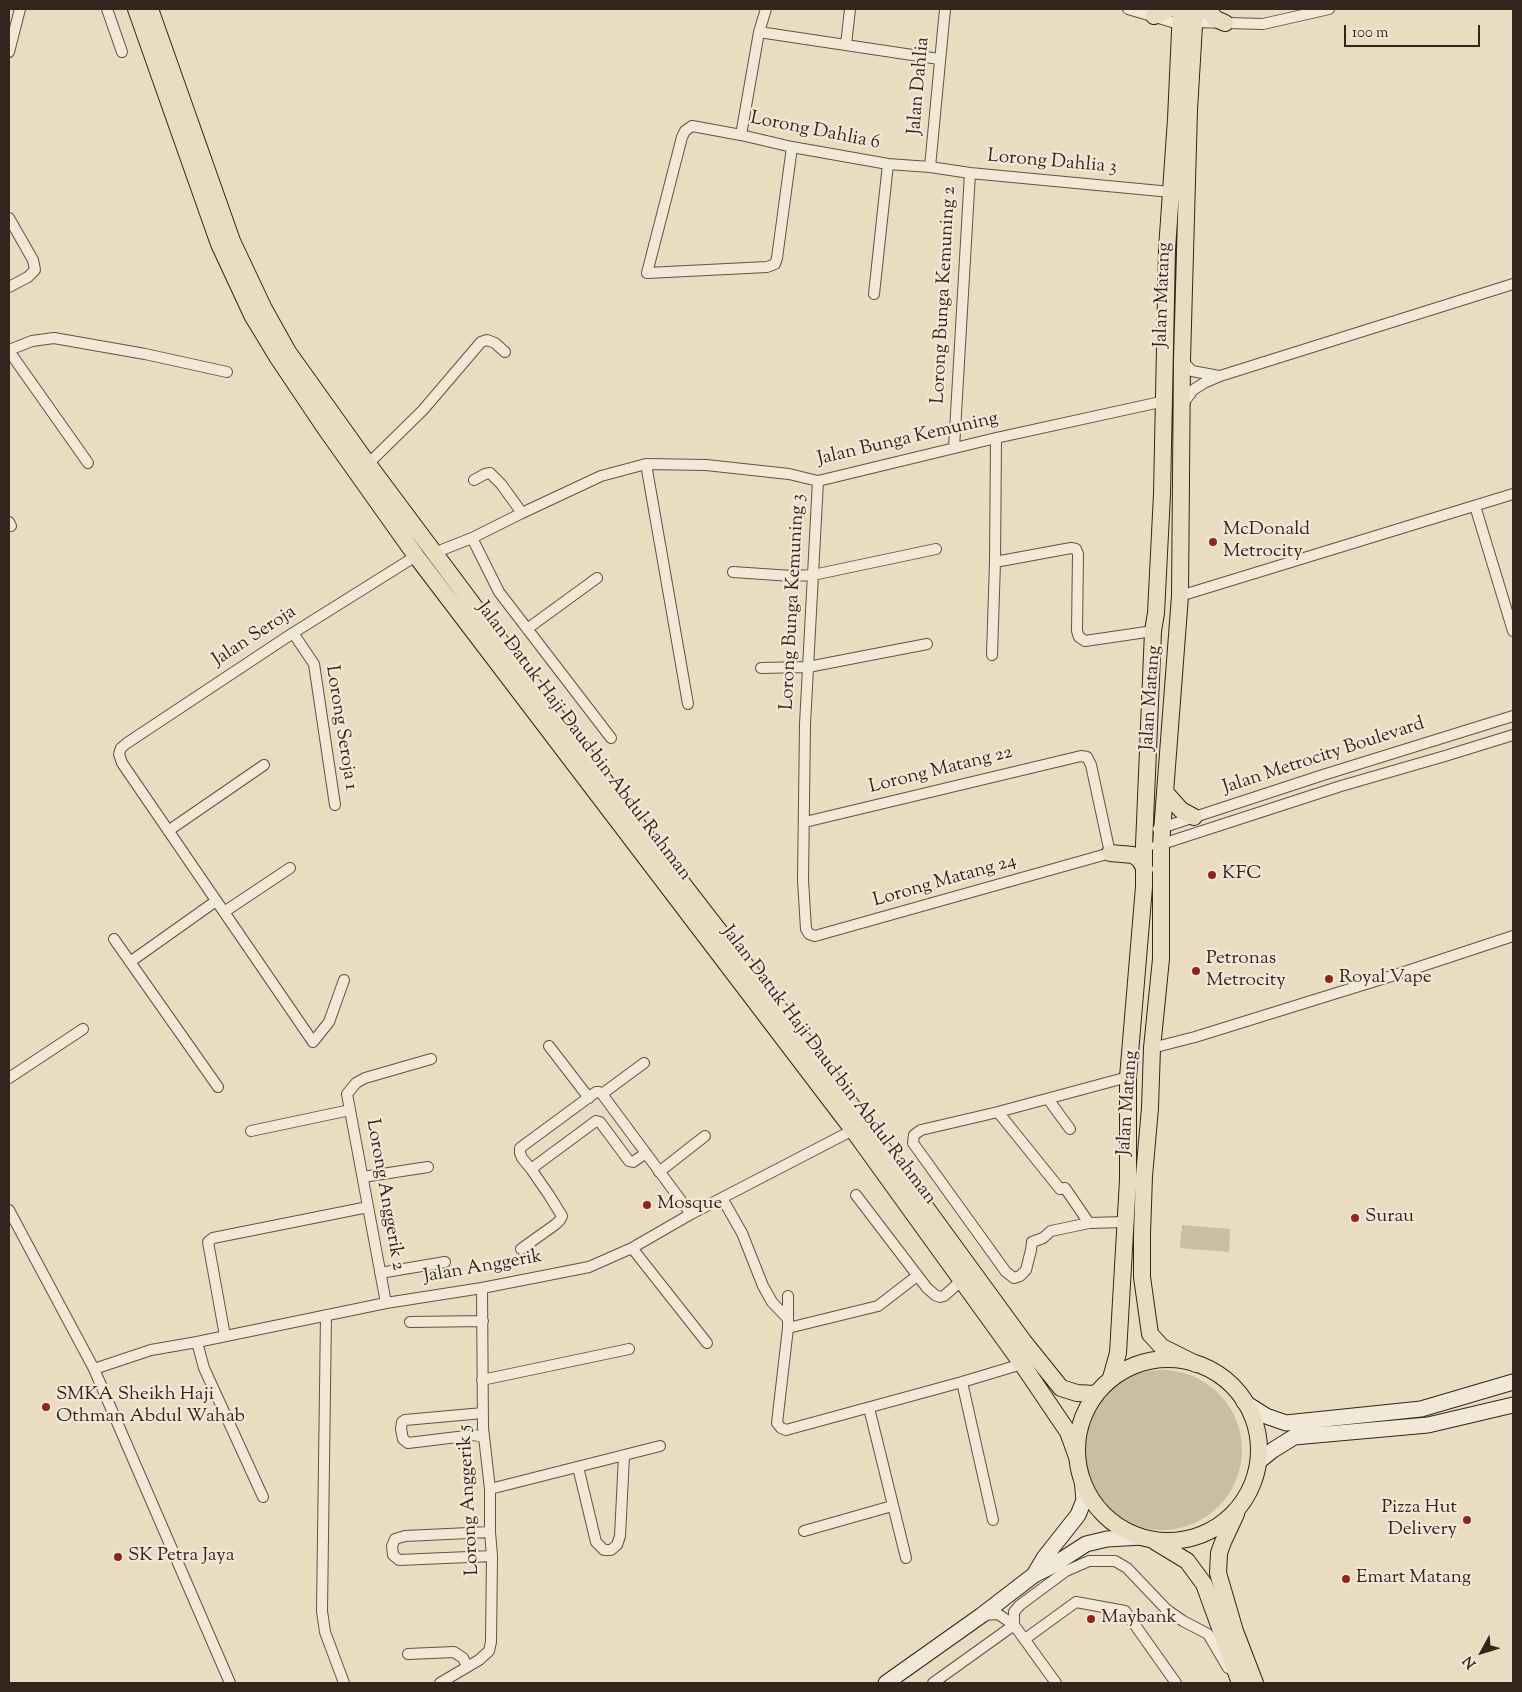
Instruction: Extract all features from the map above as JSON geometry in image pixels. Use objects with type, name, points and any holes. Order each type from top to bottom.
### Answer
[{"type":"main road","name":"Jalan Datuk Haji Daud bin Abdul Rahman","points":[[136,9],[219,244],[252,315],[278,358],[416,556],[853,1130],[1022,1364],[1068,1432],[1077,1457]]},
{"type":"main road","name":"Jalan Datuk Haji Daud bin Abdul Rahman","points":[[150,9],[232,240],[264,309],[288,352],[368,464],[645,835],[808,1046],[1024,1342],[1062,1388],[1077,1394],[1095,1394]]},
{"type":"main road","points":[[1206,9],[1216,19],[1225,23]]},
{"type":"main road","name":"Jalan Matang","points":[[1112,1378],[1118,1353],[1128,1180],[1128,1077],[1135,1013],[1144,869],[1153,630],[1156,612],[1162,494],[1166,284],[1171,192],[1180,48],[1188,16]]},
{"type":"main road","name":"Jalan Matang","points":[[1188,16],[1189,110],[1181,407],[1180,596],[1161,845],[1161,959],[1152,1048],[1150,1108],[1144,1176],[1142,1276],[1150,1334],[1162,1348],[1224,1378],[1244,1402],[1253,1420],[1258,1441],[1258,1462],[1251,1486],[1239,1507]]},
{"type":"main road","points":[[1165,792],[1181,810],[1194,817]]},
{"type":"main road","points":[[1110,853],[1133,855],[1139,859],[1144,869]]},
{"type":"main road","points":[[1034,1575],[1044,1558],[1078,1516],[1084,1500],[1077,1457],[1078,1438],[1082,1419],[1095,1394],[1112,1378],[1138,1364],[1157,1360],[1177,1360],[1196,1364]]},
{"type":"main road","points":[[1244,1402],[1266,1416],[1286,1422],[1421,1409],[1513,1382]]},
{"type":"main road","points":[[1258,1462],[1294,1437],[1428,1425],[1513,1405]]},
{"type":"main road","points":[[1082,1479],[1091,1498],[1105,1515],[1122,1528],[1146,1538],[1187,1561],[1204,1584],[1239,1683]]},
{"type":"main road","points":[[886,1683],[982,1615],[1034,1575],[1086,1544],[1107,1539],[1146,1538],[1168,1541],[1194,1537],[1219,1525],[1239,1507]]},
{"type":"main road","points":[[1239,1507],[1219,1553],[1218,1573],[1235,1631],[1256,1683]]},
{"type":"main road","points":[[1235,1631],[1239,1659],[1248,1683]]},
{"type":"street","points":[[9,52],[20,9]]},
{"type":"street","points":[[107,9],[122,52]]},
{"type":"street","points":[[741,135],[759,32],[766,9]]},
{"type":"street","points":[[846,45],[850,9]]},
{"type":"street","name":"Jalan Dahlia","points":[[930,167],[944,9]]},
{"type":"street","points":[[1128,9],[1188,16],[1225,23],[1263,24],[1329,9]]},
{"type":"street","points":[[759,32],[939,58]]},
{"type":"street","name":"Lorong Dahlia 6","points":[[792,147],[777,258],[774,264],[767,267],[647,273],[682,137],[685,131],[692,126],[792,147],[888,164],[930,167]]},
{"type":"street","points":[[874,294],[888,164]]},
{"type":"street","name":"Lorong Dahlia 3","points":[[930,167],[970,173],[1171,192]]},
{"type":"street","name":"Lorong Bunga Kemuning 2","points":[[954,448],[970,173]]},
{"type":"street","points":[[9,218],[33,260],[35,270],[28,277],[9,287]]},
{"type":"street","points":[[1181,407],[1193,390],[1220,376],[1513,284]]},
{"type":"street","points":[[88,463],[9,351],[32,341],[54,338],[145,354],[227,372]]},
{"type":"street","points":[[368,464],[423,410],[481,342],[487,340],[495,343],[505,352]]},
{"type":"street","points":[[1182,360],[1192,371],[1220,376]]},
{"type":"street","name":"Jalan Bunga Kemuning","points":[[434,553],[472,538],[600,476],[646,464],[706,465],[789,474],[818,481],[996,438],[1165,401]]},
{"type":"street","points":[[992,655],[996,438]]},
{"type":"street","points":[[646,464],[688,704]]},
{"type":"street","points":[[474,480],[490,473],[501,484],[522,513]]},
{"type":"street","name":"Lorong Bunga Kemuning 3","points":[[803,880],[805,724],[818,481]]},
{"type":"street","points":[[1180,596],[1513,494]]},
{"type":"street","points":[[1475,506],[1513,631]]},
{"type":"street","points":[[472,538],[499,592],[611,738]]},
{"type":"street","points":[[995,562],[1070,548],[1076,549],[1078,554],[1077,631],[1079,637],[1085,641],[1153,630]]},
{"type":"street","points":[[733,572],[792,576],[813,575],[936,549]]},
{"type":"street","name":"Jalan Seroja","points":[[168,831],[122,763],[121,748],[293,633],[416,556]]},
{"type":"street","points":[[527,629],[597,578]]},
{"type":"street","name":"Lorong Seroja 1","points":[[293,633],[314,664],[334,805]]},
{"type":"street","points":[[761,668],[808,667],[927,644]]},
{"type":"street","name":"Jalan Metrocity Boulevard","points":[[1145,842],[1163,828],[1194,817],[1513,716]]},
{"type":"street","name":"Jalan Metrocity Boulevard","points":[[1145,842],[1161,845],[1291,802],[1513,735]]},
{"type":"street","name":"Lorong Matang 22","points":[[805,822],[1081,756],[1087,757],[1091,765],[1110,853]]},
{"type":"street","points":[[264,766],[168,831],[313,1042],[329,1022],[344,980]]},
{"type":"street","points":[[1287,787],[1291,802]]},
{"type":"street","name":"Lorong Matang 24","points":[[803,880],[806,929],[815,936],[1145,842]]},
{"type":"street","points":[[224,912],[290,868]]},
{"type":"street","points":[[130,962],[216,901]]},
{"type":"street","points":[[1152,1048],[1398,974],[1513,936]]},
{"type":"street","points":[[114,939],[218,1087]]},
{"type":"street","points":[[9,1078],[83,1029]]},
{"type":"street","points":[[549,1046],[589,1098]]},
{"type":"street","name":"Lorong Anggerik 2","points":[[386,1303],[347,1094],[356,1083],[364,1078],[431,1059]]},
{"type":"street","points":[[602,1094],[644,1064]]},
{"type":"street","points":[[1125,1222],[1089,1223],[1051,1231],[1043,1238],[1032,1242],[1026,1270],[1020,1276],[1014,1278],[1006,1272],[913,1143],[914,1135],[921,1130],[998,1112],[1128,1077]]},
{"type":"street","points":[[522,1249],[556,1224],[562,1216],[522,1158],[520,1148],[596,1092],[602,1094],[691,1214]]},
{"type":"street","points":[[1048,1099],[1070,1129]]},
{"type":"street","points":[[251,1131],[350,1110]]},
{"type":"street","points":[[998,1112],[1060,1189],[1065,1188],[1089,1223]]},
{"type":"street","points":[[531,1169],[596,1121],[600,1122],[629,1161],[633,1162],[646,1153]]},
{"type":"street","name":"Jalan Anggerik","points":[[94,1369],[151,1350],[386,1303],[482,1288],[589,1267],[632,1248],[691,1214],[853,1130]]},
{"type":"street","points":[[659,1172],[705,1136]]},
{"type":"street","points":[[363,1177],[428,1167]]},
{"type":"street","points":[[856,1194],[927,1288],[940,1297],[947,1294],[962,1280]]},
{"type":"street","points":[[722,1198],[742,1233],[763,1286],[788,1324]]},
{"type":"street","points":[[225,1336],[208,1242],[214,1238],[368,1207]]},
{"type":"street","points":[[9,1210],[94,1369],[230,1683]]},
{"type":"street","points":[[632,1248],[707,1343]]},
{"type":"street","points":[[380,1273],[445,1262]]},
{"type":"street","points":[[788,1324],[878,1306],[917,1276]]},
{"type":"street","name":"Lorong Anggerik 5","points":[[440,1683],[479,1660],[489,1651],[491,1642],[492,1556],[490,1488],[483,1413],[482,1288]]},
{"type":"street","points":[[788,1296],[788,1324],[777,1423],[786,1430],[1022,1364]]},
{"type":"street","points":[[326,1315],[322,1611],[325,1632],[344,1683]]},
{"type":"street","points":[[410,1322],[483,1321]]},
{"type":"street","points":[[197,1342],[204,1368],[263,1497]]},
{"type":"street","points":[[482,1380],[629,1349]]},
{"type":"street","points":[[962,1382],[993,1520]]},
{"type":"street","points":[[869,1408],[906,1558]]},
{"type":"street","points":[[483,1413],[405,1420],[402,1422],[401,1429],[404,1439],[408,1443],[484,1436]]},
{"type":"street","points":[[490,1488],[660,1446]]},
{"type":"street","points":[[578,1467],[596,1542],[604,1550],[611,1550],[617,1545],[620,1536],[624,1456]]},
{"type":"street","points":[[804,1531],[892,1506]]},
{"type":"street","points":[[490,1532],[419,1534],[399,1537],[394,1540],[392,1549],[393,1555],[399,1560],[492,1556]]},
{"type":"street","points":[[1014,1625],[1014,1612],[1020,1605],[1066,1571],[1089,1561],[1114,1561],[1127,1568],[1166,1609],[1208,1634],[1239,1683]]},
{"type":"street","points":[[1025,1639],[1076,1602],[1125,1611],[1176,1683]]},
{"type":"street","points":[[982,1615],[998,1614],[1014,1625],[1056,1683]]},
{"type":"street","points":[[933,1683],[1014,1625]]},
{"type":"street","points":[[408,1654],[454,1652],[463,1658],[467,1666]]},
{"type":"shaded area","points":[[1182,1225],[1230,1229],[1229,1252],[1180,1248]]},
{"type":"shaded area","points":[[1162,1370],[1178,1372],[1199,1380],[1218,1394],[1228,1406],[1238,1427],[1242,1450],[1240,1466],[1232,1487],[1218,1506],[1206,1516],[1185,1526],[1162,1530],[1146,1528],[1125,1520],[1106,1506],[1096,1494],[1086,1473],[1082,1450],[1084,1434],[1092,1413],[1106,1394],[1118,1384],[1139,1374]]},
{"type":"place","name":"McDonald Metrocity","points":[[1213,542]]},
{"type":"place","name":"KFC","points":[[1212,875]]},
{"type":"place","name":"Petronas Metrocity","points":[[1196,971]]},
{"type":"place","name":"Royal Vape","points":[[1329,979]]},
{"type":"place","name":"Mosque","points":[[647,1205]]},
{"type":"place","name":"Surau","points":[[1355,1218]]},
{"type":"place","name":"SMKA Sheikh Haji Othman Abdul Wahab","points":[[46,1407]]},
{"type":"place","name":"Pizza Hut Delivery","points":[[1467,1520]]},
{"type":"place","name":"SK Petra Jaya","points":[[118,1557]]},
{"type":"place","name":"Emart Matang","points":[[1346,1579]]},
{"type":"place","name":"Maybank","points":[[1091,1619]]}]
